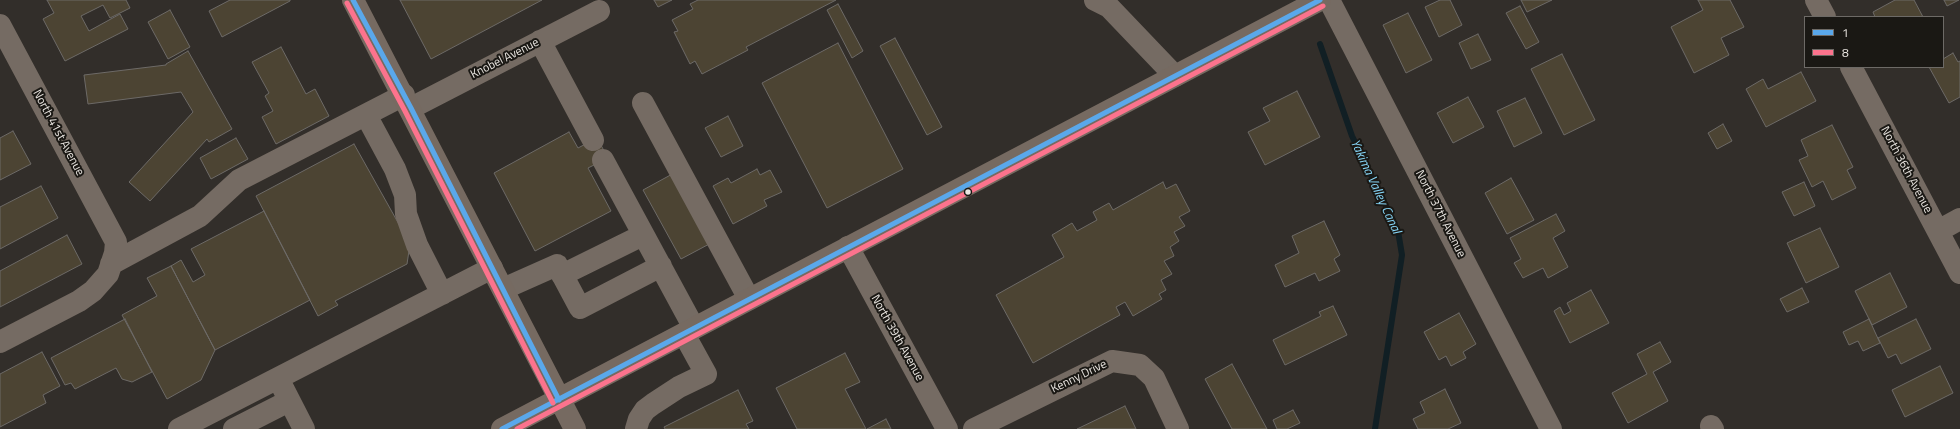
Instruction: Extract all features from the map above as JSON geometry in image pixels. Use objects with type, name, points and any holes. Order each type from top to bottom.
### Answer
[{"type":"main road","points":[[354,0],[575,429]]},
{"type":"main road","points":[[502,429],[848,246],[1320,0]]},
{"type":"street","points":[[1095,0],[1109,7],[1175,76]]},
{"type":"street","name":"North 37th Avenue","points":[[1329,0],[1551,429]]},
{"type":"street","points":[[1816,0],[1824,16]]},
{"type":"street","name":"Knobel Avenue","points":[[111,264],[200,216],[239,180],[366,115],[407,102],[540,41],[599,11]]},
{"type":"street","name":"North 41st Avenue","points":[[0,25],[116,242],[115,253],[111,264]]},
{"type":"street","points":[[540,41],[593,140]]},
{"type":"street","name":"North 36th Avenue","points":[[1852,68],[1960,273]]},
{"type":"street","points":[[643,103],[749,299]]},
{"type":"street","points":[[366,115],[395,169],[405,195],[406,214],[417,245],[442,294]]},
{"type":"street","points":[[604,160],[661,266],[706,374],[679,387],[644,410],[636,429]]},
{"type":"street","points":[[1938,231],[1960,219]]},
{"type":"street","points":[[562,275],[644,234]]},
{"type":"street","name":"North 39th Avenue","points":[[848,246],[947,429]]},
{"type":"street","points":[[0,342],[79,301],[93,291],[104,280],[111,264]]},
{"type":"street","points":[[503,289],[557,265],[580,308],[661,266]]},
{"type":"street","points":[[178,429],[492,268]]},
{"type":"street","name":"Kenny Drive","points":[[974,429],[1112,361],[1140,365],[1154,378],[1178,429]]},
{"type":"street","points":[[278,378],[304,429]]},
{"type":"street","points":[[234,429],[289,401]]},
{"type":"building","points":[[47,0],[126,0],[130,8],[110,18],[103,5],[81,16],[89,31],[120,14],[128,29],[65,61],[43,19],[54,13]]},
{"type":"building","points":[[230,0],[290,1],[222,37],[209,11]]},
{"type":"building","points":[[400,0],[542,0],[431,59]]},
{"type":"building","points":[[654,0],[672,0],[658,7]]},
{"type":"building","points":[[698,0],[836,0],[746,47],[748,50],[702,74],[695,61],[690,64],[674,32],[678,31],[672,20],[693,9],[690,4]]},
{"type":"building","points":[[1440,0],[1450,0],[1462,25],[1439,37],[1425,7]]},
{"type":"building","points":[[1521,0],[1552,0],[1527,12]]},
{"type":"building","points":[[1698,0],[1730,0],[1744,27],[1721,38],[1729,55],[1694,73],[1671,27],[1703,10]]},
{"type":"building","points":[[1895,0],[1914,0],[1922,16],[1875,16],[1873,12]]},
{"type":"building","points":[[1944,0],[1959,0],[1947,6]]},
{"type":"building","points":[[838,4],[863,51],[852,58],[827,10]]},
{"type":"building","points":[[1520,6],[1539,42],[1526,49],[1506,13]]},
{"type":"building","points":[[170,10],[190,47],[168,59],[148,22]]},
{"type":"building","points":[[1408,13],[1432,60],[1406,73],[1383,25]]},
{"type":"building","points":[[1478,34],[1491,60],[1471,69],[1459,43]]},
{"type":"building","points":[[895,38],[942,127],[927,135],[880,46]]},
{"type":"building","points":[[838,43],[903,169],[827,208],[762,83]]},
{"type":"building","points":[[281,47],[306,94],[315,89],[329,116],[276,144],[262,117],[273,111],[265,96],[269,93],[252,62]]},
{"type":"building","points":[[188,51],[232,129],[209,142],[207,139],[150,201],[129,182],[193,112],[181,92],[88,104],[84,75],[166,65]]},
{"type":"building","points":[[1953,53],[1958,62],[1960,61],[1960,97],[1949,103],[1930,68],[1944,68],[1944,58]]},
{"type":"building","points":[[1562,54],[1595,120],[1564,135],[1531,69]]},
{"type":"building","points":[[1801,72],[1816,101],[1766,127],[1746,89],[1763,79],[1768,89]]},
{"type":"building","points":[[1297,91],[1320,137],[1265,165],[1248,132],[1270,121],[1263,108]]},
{"type":"building","points":[[1468,97],[1484,127],[1453,143],[1437,113]]},
{"type":"building","points":[[1525,98],[1542,133],[1514,147],[1497,111]]},
{"type":"building","points":[[728,116],[743,146],[721,157],[705,128]]},
{"type":"building","points":[[1723,124],[1732,141],[1717,149],[1708,133]]},
{"type":"building","points":[[1832,125],[1853,167],[1847,170],[1856,188],[1832,200],[1823,181],[1812,187],[1799,160],[1808,156],[1801,140]]},
{"type":"building","points":[[13,131],[31,164],[0,180],[0,138]]},
{"type":"building","points":[[569,132],[578,148],[597,138],[608,158],[588,168],[611,211],[535,251],[494,173]]},
{"type":"building","points":[[236,138],[248,159],[211,179],[200,158]]},
{"type":"building","points":[[354,144],[410,244],[407,264],[335,301],[338,305],[318,316],[256,196]]},
{"type":"building","points":[[757,169],[760,175],[770,170],[782,192],[764,200],[767,206],[733,224],[713,186],[728,178],[731,183]]},
{"type":"building","points":[[676,172],[713,242],[681,259],[643,190]]},
{"type":"building","points":[[1511,178],[1534,220],[1507,234],[1485,193]]},
{"type":"building","points":[[1163,182],[1166,189],[1176,184],[1190,211],[1179,217],[1185,226],[1174,232],[1179,241],[1170,247],[1174,256],[1164,261],[1172,274],[1161,280],[1166,290],[1159,294],[1162,299],[1133,316],[1125,302],[1116,307],[1120,315],[1033,363],[996,295],[1064,257],[1052,235],[1072,223],[1077,231],[1097,220],[1093,212],[1109,203],[1113,210]]},
{"type":"building","points":[[1804,182],[1815,206],[1794,216],[1782,192]]},
{"type":"building","points":[[41,186],[58,218],[0,249],[0,207]]},
{"type":"building","points":[[264,211],[310,300],[215,350],[171,266],[181,260],[193,282],[205,275],[191,249]]},
{"type":"building","points":[[1556,214],[1565,231],[1553,238],[1568,267],[1548,278],[1543,268],[1523,278],[1514,263],[1521,259],[1510,238]]},
{"type":"building","points":[[1324,221],[1340,255],[1334,259],[1340,271],[1319,281],[1315,273],[1285,287],[1275,265],[1299,253],[1292,236]]},
{"type":"building","points":[[1820,228],[1839,267],[1806,283],[1787,243]]},
{"type":"building","points":[[67,235],[82,264],[0,307],[0,271]]},
{"type":"building","points":[[171,266],[215,350],[201,380],[167,399],[122,315],[157,296],[147,278]]},
{"type":"building","points":[[1890,273],[1907,307],[1872,325],[1855,291]]},
{"type":"building","points":[[1802,288],[1809,302],[1787,312],[1780,299]]},
{"type":"building","points":[[1591,290],[1609,323],[1570,343],[1554,311],[1560,307],[1564,315],[1571,311],[1567,303]]},
{"type":"building","points":[[1333,306],[1347,335],[1285,365],[1273,340],[1321,316],[1319,312]]},
{"type":"building","points":[[1459,313],[1476,344],[1463,352],[1466,358],[1451,366],[1446,356],[1439,360],[1424,332]]},
{"type":"building","points":[[125,319],[152,372],[132,382],[122,379],[116,368],[75,389],[71,383],[65,385],[51,358]]},
{"type":"building","points":[[1869,319],[1880,343],[1863,351],[1858,341],[1849,345],[1843,332]]},
{"type":"building","points":[[1916,319],[1931,349],[1901,364],[1896,354],[1888,358],[1878,338]]},
{"type":"building","points":[[1660,342],[1671,362],[1653,372],[1668,401],[1628,423],[1612,393],[1647,374],[1637,354]]},
{"type":"building","points":[[42,352],[60,386],[43,395],[46,403],[0,427],[0,374]]},
{"type":"building","points":[[845,353],[860,382],[845,389],[866,429],[797,429],[776,388]]},
{"type":"building","points":[[1232,364],[1267,429],[1232,429],[1205,379]]},
{"type":"building","points":[[1940,366],[1953,393],[1905,417],[1892,390]]},
{"type":"building","points":[[1445,389],[1461,423],[1448,429],[1418,429],[1413,419],[1425,413],[1420,402]]},
{"type":"building","points":[[738,390],[753,421],[746,424],[749,429],[665,429],[664,427]]},
{"type":"building","points":[[1125,406],[1136,429],[1077,429]]},
{"type":"building","points":[[1293,410],[1300,423],[1287,429],[1277,429],[1273,420]]},
{"type":"building","points":[[886,419],[891,429],[867,429]]},
{"type":"waterway","name":"Yakima Valley Canal","points":[[1320,44],[1352,136],[1398,231],[1402,255],[1375,429]]},
{"type":"transit line","name":"1","points":[[353,0],[411,108],[559,400]]},
{"type":"transit line","name":"1","points":[[502,429],[1320,0]]},
{"type":"transit line","name":"8","points":[[347,3],[405,111],[553,403]]},
{"type":"transit line","name":"8","points":[[517,429],[1323,6]]}]
